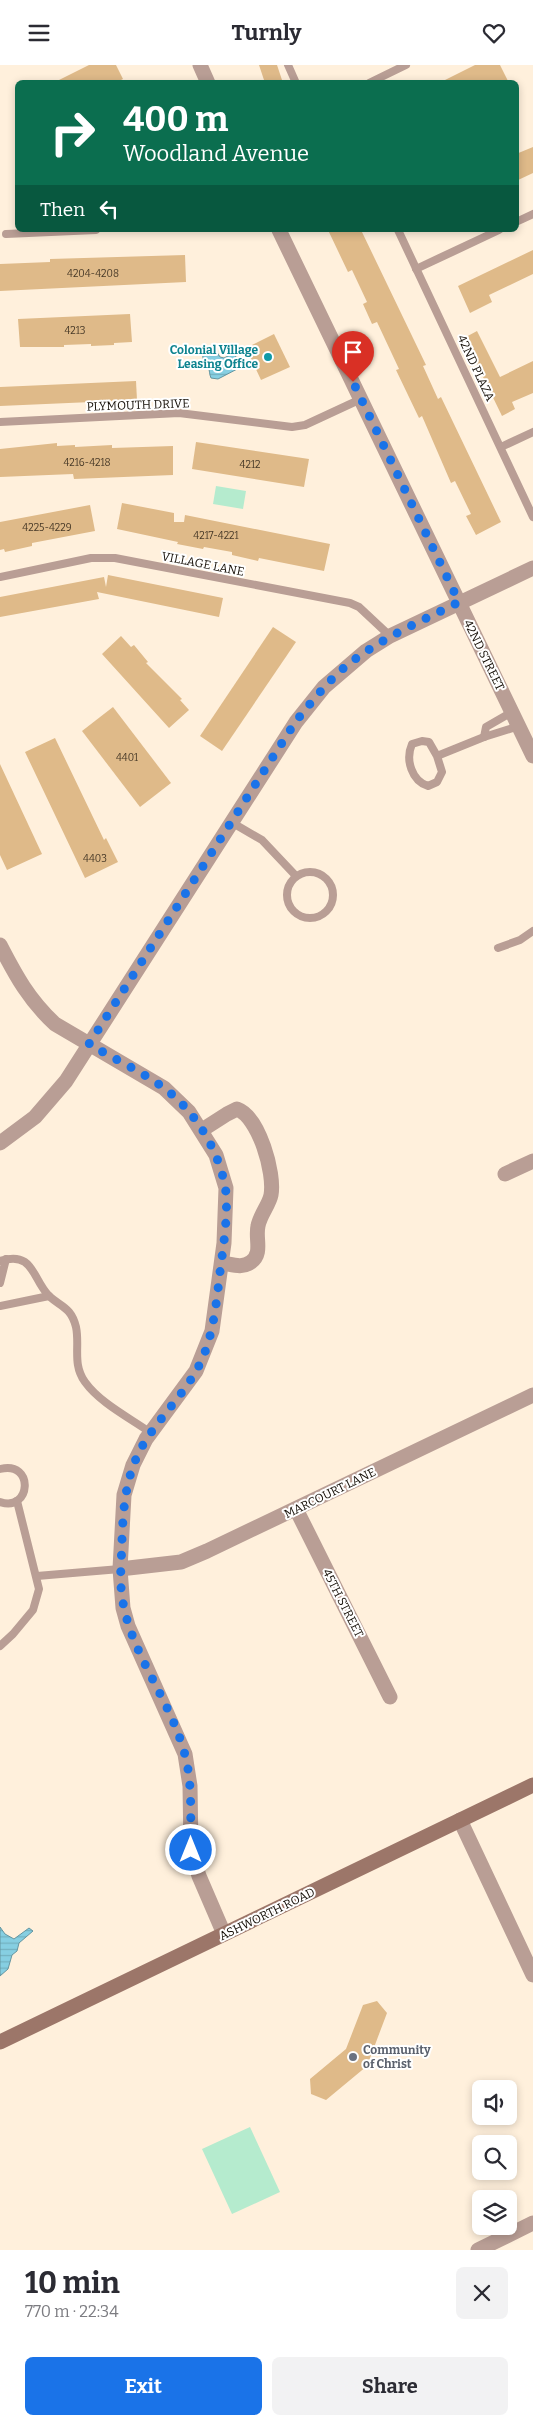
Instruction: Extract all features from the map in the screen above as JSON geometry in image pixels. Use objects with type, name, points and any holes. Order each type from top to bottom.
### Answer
[{"type":"main road","name":"ASHWORTH ROAD","points":[[0,2042],[533,1785]]},
{"type":"street","points":[[200,65],[207,80]]},
{"type":"street","name":"42ND STREET","points":[[280,232],[533,755]]},
{"type":"street","points":[[0,1143],[35,1117],[66,1081],[296,721],[324,687],[344,668],[390,636],[533,568]]},
{"type":"street","points":[[0,945],[20,985],[42,1012],[55,1024],[164,1089],[189,1112],[216,1155],[226,1188],[222,1263],[212,1331],[196,1371],[151,1433],[133,1465],[124,1495],[120,1569],[123,1607],[128,1626],[185,1754],[190,1786],[191,1850],[199,1877],[224,1934]]},
{"type":"street","points":[[202,1130],[237,1109],[245,1112],[258,1134],[268,1159],[272,1183],[270,1197],[257,1228],[258,1253],[252,1262],[243,1266],[222,1263]]},
{"type":"street","points":[[505,1174],[533,1161]]},
{"type":"street","name":"MARCOURT LANE","points":[[120,1569],[181,1562],[533,1395]]},
{"type":"street","name":"45TH STREET","points":[[296,1509],[390,1697]]},
{"type":"street","points":[[460,1820],[533,1975]]},
{"type":"street","points":[[478,2250],[533,2223]]},
{"type":"lane","points":[[288,65],[295,80]]},
{"type":"lane","points":[[375,80],[406,65]]},
{"type":"lane","points":[[519,221],[533,215]]},
{"type":"lane","points":[[6,234],[51,232]]},
{"type":"lane","name":"42ND PLAZA","points":[[399,232],[533,517]]},
{"type":"lane","points":[[416,269],[496,232]]},
{"type":"lane","name":"PLYMOUTH DRIVE","points":[[0,422],[179,413],[292,427],[305,425],[361,399]]},
{"type":"lane","points":[[501,447],[533,432]]},
{"type":"lane","name":"VILLAGE LANE","points":[[0,577],[91,558],[115,558],[350,603],[360,607],[390,636]]},
{"type":"lane","points":[[484,737],[486,727],[512,712]]},
{"type":"lane","points":[[438,756],[484,737],[519,726]]},
{"type":"lane","points":[[422,741],[429,742],[438,756],[442,772],[437,781],[428,787],[419,783],[414,777],[408,753],[412,744],[422,741]]},
{"type":"lane","points":[[232,822],[262,840],[296,876]]},
{"type":"lane","points":[[311,872],[326,879],[333,892],[329,907],[324,913],[310,918],[293,911],[287,900],[287,893],[291,881],[296,876],[311,872]]},
{"type":"lane","points":[[498,948],[520,940],[533,931]]},
{"type":"lane","points":[[0,1283],[3,1260],[21,1259],[31,1266],[50,1296],[70,1313],[76,1326],[77,1366],[84,1381],[95,1393],[151,1433]]},
{"type":"lane","points":[[0,1306],[50,1296]]},
{"type":"lane","points":[[0,1469],[8,1467],[22,1474],[26,1487],[17,1501],[9,1503],[0,1502]]},
{"type":"lane","points":[[0,1646],[13,1635],[33,1610],[39,1589],[17,1501]]},
{"type":"lane","points":[[37,1576],[120,1569]]},
{"type":"green space","points":[[216,486],[246,491],[243,509],[213,504]]},
{"type":"green space","points":[[250,2127],[280,2192],[232,2214],[202,2149]]},
{"type":"water","points":[[210,348],[217,352],[220,357],[224,358],[234,353],[241,367],[218,379],[211,378],[209,368],[203,359],[203,353]]},
{"type":"water","points":[[0,1927],[5,1934],[14,1939],[29,1928],[33,1931],[19,1943],[17,1951],[12,1955],[8,1969],[0,1976]]},
{"type":"building","points":[[89,65],[116,65],[123,79],[121,80],[59,80]]},
{"type":"building","points":[[259,65],[277,65],[282,80],[264,80]]},
{"type":"building","points":[[475,65],[500,65],[508,80],[445,80]]},
{"type":"building","points":[[533,147],[533,173],[519,180],[519,153]]},
{"type":"building","points":[[329,232],[362,232],[426,365],[423,366],[438,399],[441,397],[501,522],[476,535],[466,516],[471,514],[455,481],[451,483],[422,416],[419,418],[396,370],[399,369],[377,322],[372,324],[363,304],[367,302],[352,270],[348,272]]},
{"type":"building","points":[[533,250],[533,274],[489,295],[492,302],[470,313],[458,286]]},
{"type":"building","points":[[185,255],[186,282],[0,291],[0,264],[50,262],[50,259]]},
{"type":"building","points":[[130,314],[132,342],[114,343],[114,345],[20,347],[18,319]]},
{"type":"building","points":[[477,331],[500,377],[533,361],[533,393],[512,402],[515,409],[502,416],[464,338]]},
{"type":"building","name":"Colonial Village Leasing Office","points":[[274,334],[290,367],[261,380],[246,348]]},
{"type":"building","points":[[136,381],[137,400],[0,406],[0,387]]},
{"type":"building","points":[[196,442],[309,459],[304,487],[192,469]]},
{"type":"building","points":[[57,443],[57,446],[75,445],[75,447],[112,445],[112,448],[173,446],[173,475],[74,479],[73,474],[0,477],[0,449]]},
{"type":"building","points":[[122,503],[174,513],[174,522],[184,522],[185,515],[330,544],[324,571],[259,558],[258,561],[232,555],[232,552],[177,544],[178,542],[117,529]]},
{"type":"building","points":[[90,505],[95,531],[32,543],[32,546],[5,552],[4,549],[0,550],[0,522]]},
{"type":"building","points":[[108,575],[223,598],[219,617],[97,592],[99,599],[0,617],[0,597],[104,577],[106,587]]},
{"type":"building","points":[[273,627],[296,642],[222,751],[200,736]]},
{"type":"building","points":[[121,636],[131,647],[134,645],[148,662],[146,663],[182,699],[180,700],[189,710],[169,728],[102,654]]},
{"type":"building","points":[[113,707],[171,783],[140,807],[82,731]]},
{"type":"building","points":[[55,738],[104,840],[106,838],[118,862],[85,878],[25,752]]},
{"type":"building","points":[[0,764],[42,854],[7,870],[0,855]]},
{"type":"building","name":"Community of Christ","points":[[377,2001],[387,2013],[367,2066],[326,2100],[311,2094],[310,2079],[346,2049],[363,2005]]},
{"type":"place","name":"Colonial Village Leasing Office","points":[[268,357]]},
{"type":"place","name":"Community of Christ","points":[[353,2057]]},
{"type":"route","points":[[191,1850],[190,1786],[185,1754],[171,1719],[142,1661],[128,1626],[123,1607],[120,1569],[123,1541],[122,1526],[124,1495],[133,1465],[146,1439],[196,1371],[212,1331],[224,1243],[226,1188],[216,1155],[189,1112],[164,1089],[89,1044],[296,721],[324,687],[344,668],[375,645],[459,602],[353,382]]}]
